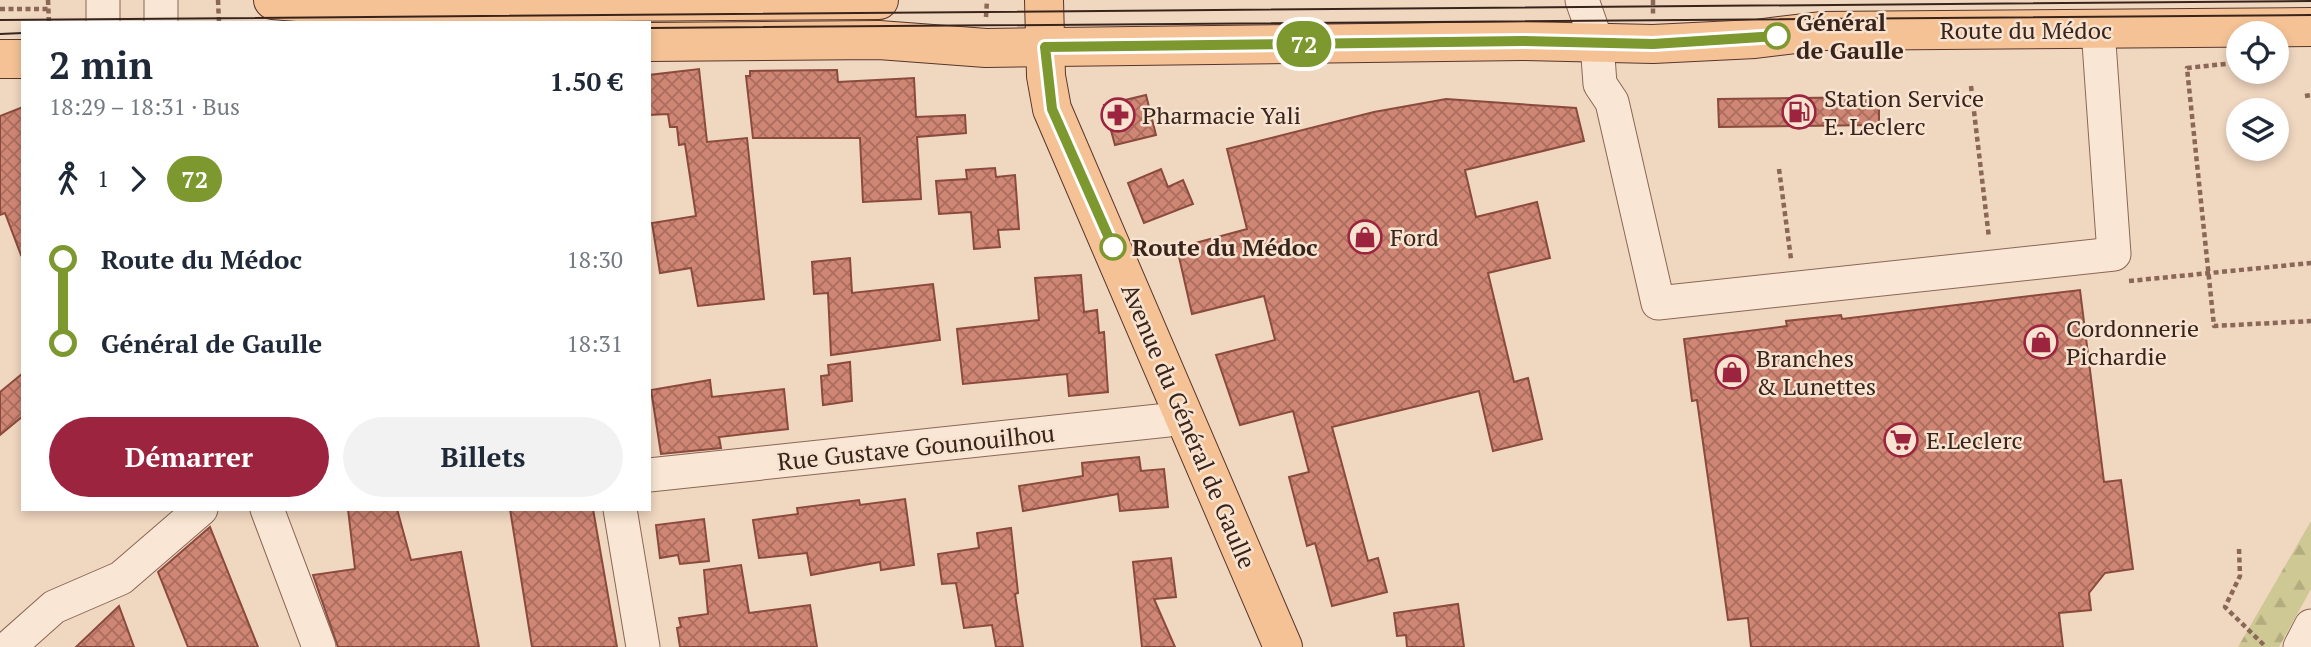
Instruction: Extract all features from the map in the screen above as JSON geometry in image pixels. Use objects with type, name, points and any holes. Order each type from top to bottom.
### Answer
[{"type":"main road","points":[[273,0],[337,4],[879,0]]},
{"type":"main road","name":"Avenue du Général de Gaulle","points":[[1044,0],[1045,47],[1052,109],[1283,647]]},
{"type":"main road","name":"Route du Médoc","points":[[651,42],[879,40],[986,48],[1597,43],[1755,39],[1821,31],[2311,27]]},
{"type":"main road","points":[[0,60],[21,59]]},
{"type":"street","points":[[103,0],[103,21]]},
{"type":"street","points":[[161,0],[161,21]]},
{"type":"street","points":[[1582,0],[1597,43],[1600,84],[1612,102],[1658,303],[2114,254],[2098,29]]},
{"type":"street","name":"Rue Gustave Gounouilhou","points":[[651,475],[1156,421],[1182,414]]},
{"type":"street","points":[[9,647],[54,607],[121,578],[199,511]]},
{"type":"street","points":[[268,511],[319,647]]},
{"type":"street","points":[[620,511],[643,647]]},
{"type":"street","points":[[2300,647],[2311,626]]},
{"type":"path","points":[[48,0],[48,21]]},
{"type":"path","points":[[218,0],[219,21]]},
{"type":"path","points":[[0,9],[48,9]]},
{"type":"path","points":[[2226,63],[2187,68],[2214,326],[2311,321]]},
{"type":"path","points":[[1971,86],[1993,267]]},
{"type":"path","points":[[1779,169],[1794,288]]},
{"type":"path","points":[[2239,549],[2240,576],[2225,607],[2266,647]]},
{"type":"green space","points":[[2311,521],[2311,589],[2279,647],[2238,647]]},
{"type":"building","points":[[699,69],[707,142],[747,138],[764,299],[698,306],[691,268],[660,273],[652,223],[696,216],[685,144],[679,145],[677,127],[670,127],[668,114],[651,115],[651,75]]},
{"type":"building","points":[[837,70],[838,82],[914,78],[916,117],[965,115],[966,133],[917,137],[921,199],[863,202],[860,138],[753,138],[746,76],[750,76],[750,71]]},
{"type":"building","points":[[1146,95],[1156,135],[1115,145],[1104,105]]},
{"type":"building","name":"Station Service E. Leclerc","points":[[1879,97],[1879,125],[1719,127],[1718,99]]},
{"type":"building","name":"Ford","points":[[1446,99],[1576,108],[1584,141],[1465,170],[1476,217],[1537,202],[1550,258],[1488,273],[1514,382],[1528,378],[1542,439],[1493,451],[1479,391],[1332,427],[1368,561],[1378,558],[1387,592],[1332,606],[1315,543],[1307,546],[1289,477],[1309,472],[1293,411],[1240,425],[1216,355],[1275,340],[1264,296],[1192,314],[1177,248],[1247,229],[1227,149],[1374,112]]},
{"type":"building","points":[[21,108],[21,255],[5,213],[0,215],[0,116]]},
{"type":"building","points":[[995,168],[996,177],[1015,175],[1019,229],[998,230],[1000,247],[974,249],[971,212],[939,214],[936,181],[967,179],[966,170]]},
{"type":"building","points":[[1161,169],[1168,187],[1183,180],[1193,204],[1144,223],[1128,183]]},
{"type":"building","points":[[850,258],[852,293],[933,284],[940,340],[831,355],[828,293],[814,294],[812,262]]},
{"type":"building","points":[[1081,275],[1084,312],[1097,310],[1099,333],[1104,332],[1108,392],[1069,396],[1067,374],[963,384],[957,329],[1039,320],[1035,278]]},
{"type":"building","name":"E.Leclerc","points":[[2080,290],[2104,482],[2121,480],[2133,569],[2105,573],[2089,593],[2091,610],[2059,613],[2063,647],[1751,647],[1748,618],[1728,620],[1697,400],[1692,401],[1684,339],[1787,326],[1786,321],[1841,315],[1842,319]]},
{"type":"building","points":[[850,362],[852,401],[823,405],[821,376],[829,375],[828,365]]},
{"type":"building","points":[[21,375],[21,418],[0,435],[0,392]]},
{"type":"building","points":[[710,380],[712,397],[784,389],[788,429],[719,437],[721,448],[661,454],[651,390]]},
{"type":"building","points":[[1139,457],[1141,471],[1164,469],[1168,507],[1120,511],[1118,494],[1023,511],[1019,486],[1083,476],[1082,463]]},
{"type":"building","points":[[905,499],[914,565],[881,570],[880,562],[811,575],[807,553],[759,558],[753,520],[798,514],[797,508],[859,500],[860,505]]},
{"type":"building","points":[[348,511],[398,511],[411,560],[461,552],[479,647],[338,647],[313,575],[355,569]]},
{"type":"building","points":[[510,511],[593,511],[617,647],[532,647]]},
{"type":"building","points":[[704,519],[709,561],[680,564],[678,555],[660,558],[656,525]]},
{"type":"building","points":[[210,527],[258,647],[188,647],[158,572]]},
{"type":"building","points":[[1011,528],[1018,593],[1015,594],[1023,647],[996,647],[992,625],[964,628],[956,583],[942,584],[938,554],[979,548],[977,533]]},
{"type":"building","points":[[1171,558],[1176,597],[1154,599],[1175,647],[1142,647],[1133,562]]},
{"type":"building","points":[[741,565],[749,613],[810,605],[817,647],[680,647],[677,628],[681,627],[679,618],[708,614],[704,570]]},
{"type":"building","points":[[1458,604],[1464,647],[1407,647],[1406,635],[1397,636],[1394,613]]},
{"type":"building","points":[[119,606],[134,647],[76,647]]},
{"type":"tram line","points":[[0,20],[2311,1]]},
{"type":"tram line","points":[[651,28],[2311,15]]},
{"type":"tram line","points":[[0,34],[21,33]]},
{"type":"bus line","name":"72","points":[[1113,247],[1052,109],[1046,76],[1045,47],[1523,41],[1653,44],[1777,36]]},
{"type":"place","name":"Général de Gaulle","points":[[1777,36]]},
{"type":"place","name":"Station Service E. Leclerc","points":[[1799,112]]},
{"type":"place","name":"Pharmacie Yali","points":[[1118,115]]},
{"type":"place","name":"Ford","points":[[1365,237]]},
{"type":"place","name":"Route du Médoc","points":[[1113,247]]},
{"type":"place","name":"Cordonnerie Pichardie","points":[[2041,342]]},
{"type":"place","name":"Branches & Lunettes","points":[[1732,372]]},
{"type":"place","name":"E.Leclerc","points":[[1901,440]]}]
